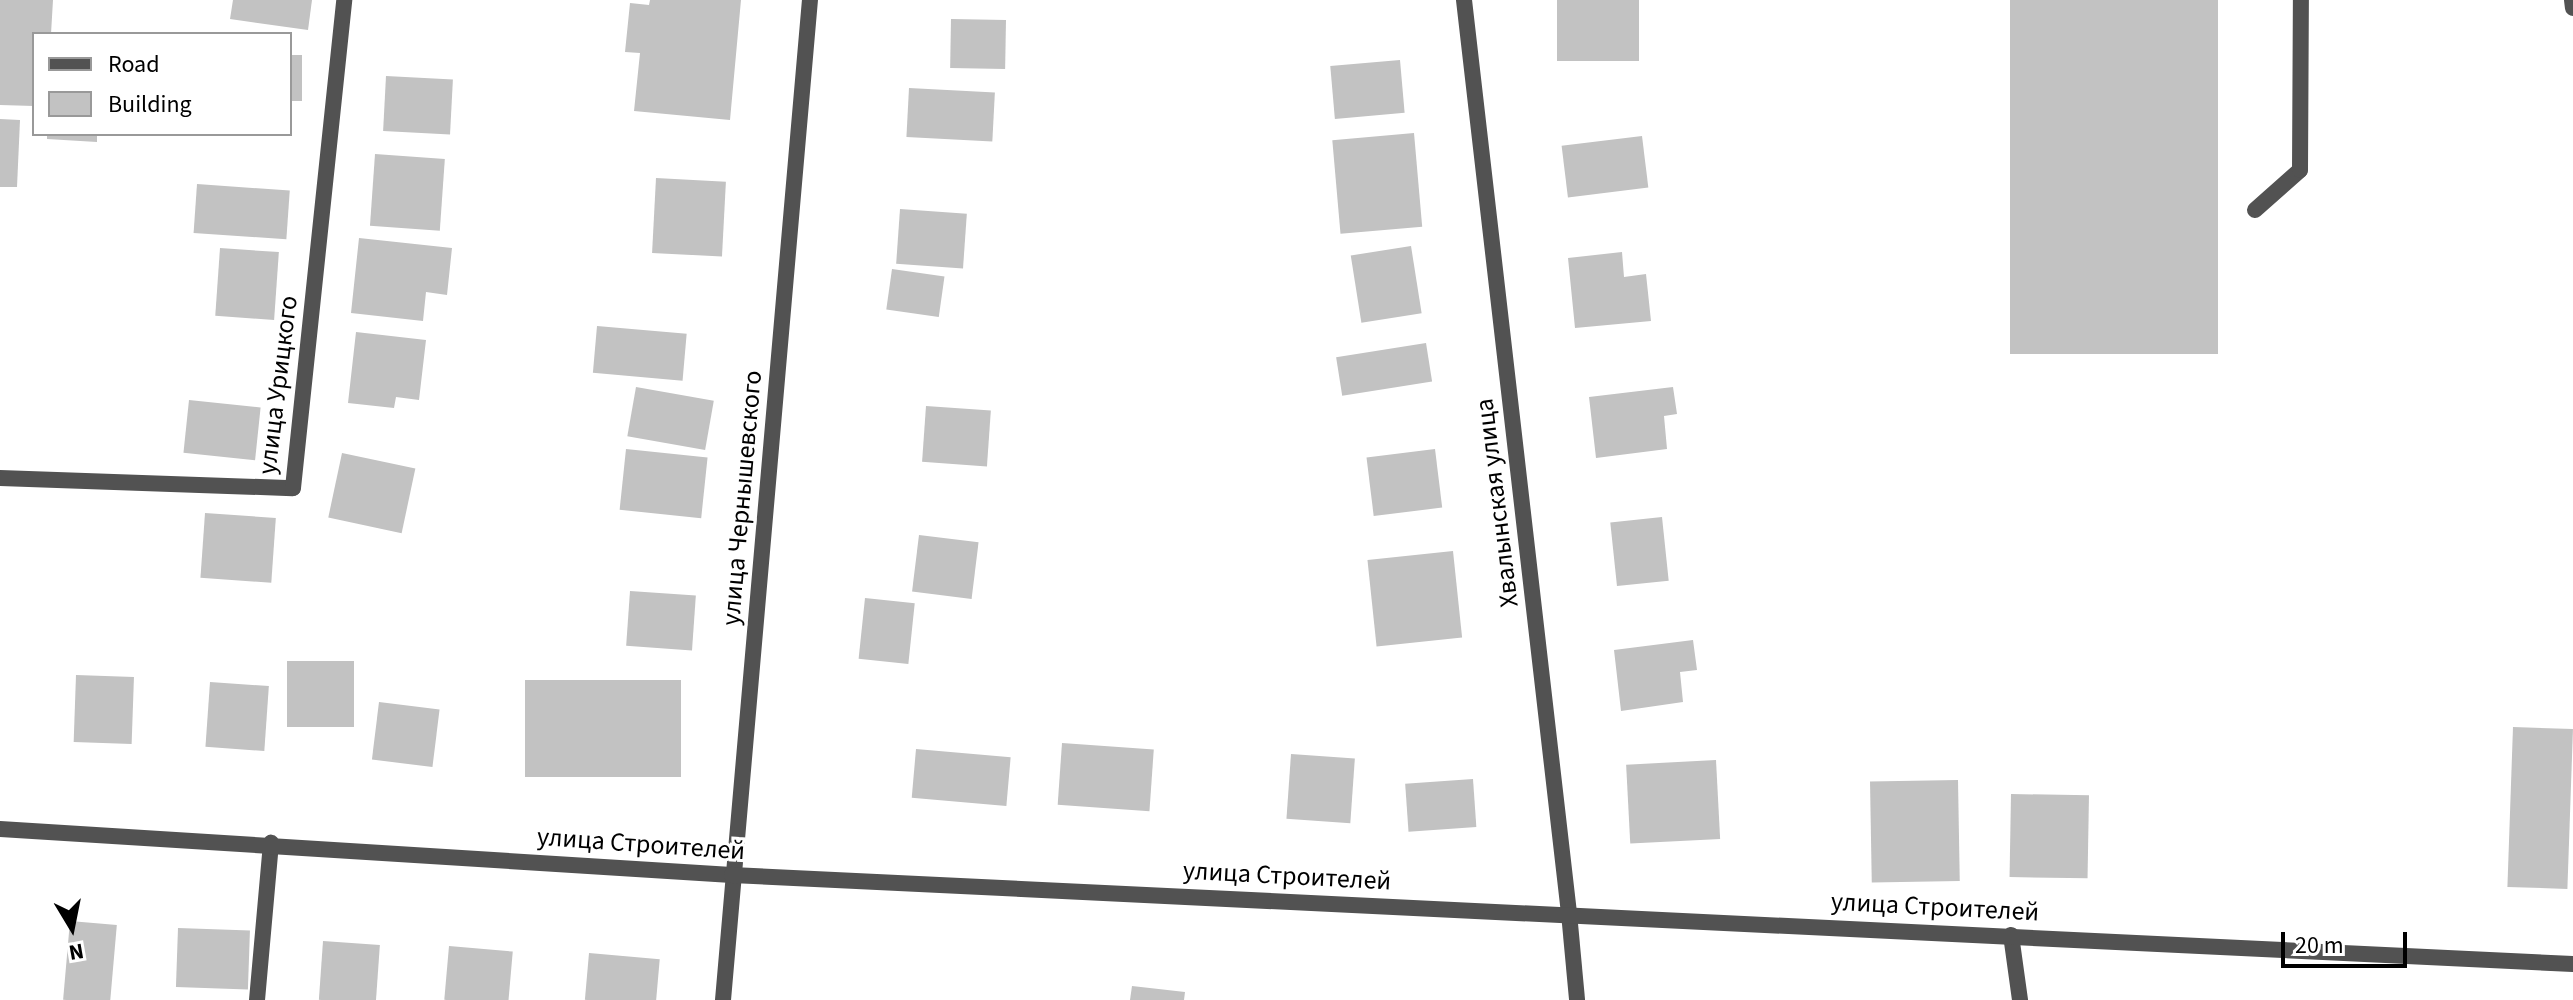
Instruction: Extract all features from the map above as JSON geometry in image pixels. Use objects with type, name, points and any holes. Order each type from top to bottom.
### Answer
[{"type":"street","name":"улица Урицкого","points":[[0,478],[293,488],[344,0]]},
{"type":"street","name":"улица Чернышевского","points":[[723,1000],[810,0]]},
{"type":"street","name":"Хвалынская улица","points":[[1464,0],[1577,1000]]},
{"type":"street","points":[[2255,210],[2300,170],[2301,0]]},
{"type":"street","points":[[2572,0],[2573,8]]},
{"type":"street","name":"улица Строителей","points":[[0,829],[271,843],[732,875],[1569,913],[2573,964]]},
{"type":"street","points":[[257,1000],[271,843]]},
{"type":"street","points":[[2011,935],[2020,1000]]},
{"type":"building","points":[[0,0],[53,0],[51,32],[32,32],[32,106],[0,105]]},
{"type":"building","points":[[233,0],[312,0],[308,30],[230,19]]},
{"type":"building","points":[[650,0],[741,0],[730,120],[634,111],[640,53],[625,52],[630,3],[649,5]]},
{"type":"building","points":[[1557,0],[1639,0],[1639,61],[1557,61]]},
{"type":"building","points":[[2010,0],[2218,0],[2218,354],[2010,354]]},
{"type":"building","points":[[951,19],[1006,20],[1005,69],[950,68]]},
{"type":"building","points":[[292,55],[302,55],[302,101],[292,101]]},
{"type":"building","points":[[1400,60],[1405,113],[1335,119],[1330,66]]},
{"type":"building","points":[[386,76],[453,80],[450,134],[383,131]]},
{"type":"building","points":[[909,88],[995,93],[992,141],[906,137]]},
{"type":"building","points":[[0,119],[20,120],[17,187],[0,187]]},
{"type":"building","points":[[1414,133],[1422,227],[1341,234],[1332,140]]},
{"type":"building","points":[[47,136],[97,136],[97,142],[47,139]]},
{"type":"building","points":[[1642,136],[1648,188],[1568,197],[1562,146]]},
{"type":"building","points":[[375,154],[445,159],[440,231],[370,226]]},
{"type":"building","points":[[656,178],[726,182],[722,257],[652,253]]},
{"type":"building","points":[[197,184],[290,190],[286,239],[194,233]]},
{"type":"building","points":[[900,209],[967,214],[963,269],[896,264]]},
{"type":"building","points":[[359,238],[452,248],[447,295],[426,292],[423,321],[351,313]]},
{"type":"building","points":[[1411,246],[1422,313],[1361,323],[1351,256]]},
{"type":"building","points":[[220,248],[279,252],[274,320],[215,316]]},
{"type":"building","points":[[1622,252],[1624,277],[1646,274],[1651,321],[1575,328],[1568,258]]},
{"type":"building","points":[[892,269],[944,276],[939,317],[886,310]]},
{"type":"building","points":[[597,326],[687,334],[683,381],[593,373]]},
{"type":"building","points":[[356,332],[426,340],[419,400],[396,397],[394,408],[348,403]]},
{"type":"building","points":[[1426,343],[1432,382],[1342,396],[1336,357]]},
{"type":"building","points":[[636,387],[714,401],[705,450],[627,436]]},
{"type":"building","points":[[1673,387],[1677,414],[1664,416],[1667,449],[1596,458],[1589,397]]},
{"type":"building","points":[[189,400],[261,408],[255,460],[183,453]]},
{"type":"building","points":[[926,406],[991,411],[987,466],[922,462]]},
{"type":"building","points":[[626,449],[708,458],[701,518],[620,510]]},
{"type":"building","points":[[1435,449],[1442,508],[1374,516],[1367,457]]},
{"type":"building","points":[[342,453],[415,469],[402,533],[328,518]]},
{"type":"building","points":[[205,513],[276,518],[271,583],[200,578]]},
{"type":"building","points":[[1662,517],[1669,581],[1617,586],[1610,522]]},
{"type":"building","points":[[919,535],[979,542],[972,599],[912,592]]},
{"type":"building","points":[[1453,551],[1462,638],[1377,647],[1367,560]]},
{"type":"building","points":[[630,591],[696,596],[692,650],[626,646]]},
{"type":"building","points":[[865,598],[915,603],[908,664],[859,659]]},
{"type":"building","points":[[1693,640],[1697,670],[1680,672],[1683,702],[1621,711],[1614,650]]},
{"type":"building","points":[[287,661],[354,661],[354,727],[287,727]]},
{"type":"building","points":[[76,675],[134,677],[132,744],[74,742]]},
{"type":"building","points":[[525,680],[681,680],[681,777],[525,777]]},
{"type":"building","points":[[210,682],[269,686],[264,751],[205,747]]},
{"type":"building","points":[[379,702],[440,709],[432,767],[372,760]]},
{"type":"building","points":[[2513,727],[2573,729],[2567,889],[2507,887]]},
{"type":"building","points":[[1062,743],[1154,749],[1149,811],[1058,805]]},
{"type":"building","points":[[916,749],[1011,757],[1006,806],[912,798]]},
{"type":"building","points":[[1291,754],[1355,758],[1350,823],[1286,819]]},
{"type":"building","points":[[1716,760],[1720,839],[1630,844],[1626,765]]},
{"type":"building","points":[[1473,779],[1476,827],[1409,832],[1405,784]]},
{"type":"building","points":[[1958,780],[1960,881],[1872,883],[1870,782]]},
{"type":"building","points":[[2011,794],[2089,795],[2088,878],[2010,877]]},
{"type":"building","points":[[70,921],[117,925],[110,1000],[63,1000]]},
{"type":"building","points":[[178,928],[250,931],[248,989],[176,987]]},
{"type":"building","points":[[323,941],[380,945],[376,1000],[319,1000]]},
{"type":"building","points":[[449,946],[513,952],[509,1000],[444,1000]]},
{"type":"building","points":[[589,953],[660,959],[656,1000],[585,1000]]},
{"type":"building","points":[[1132,986],[1185,992],[1184,1000],[1130,1000]]}]
